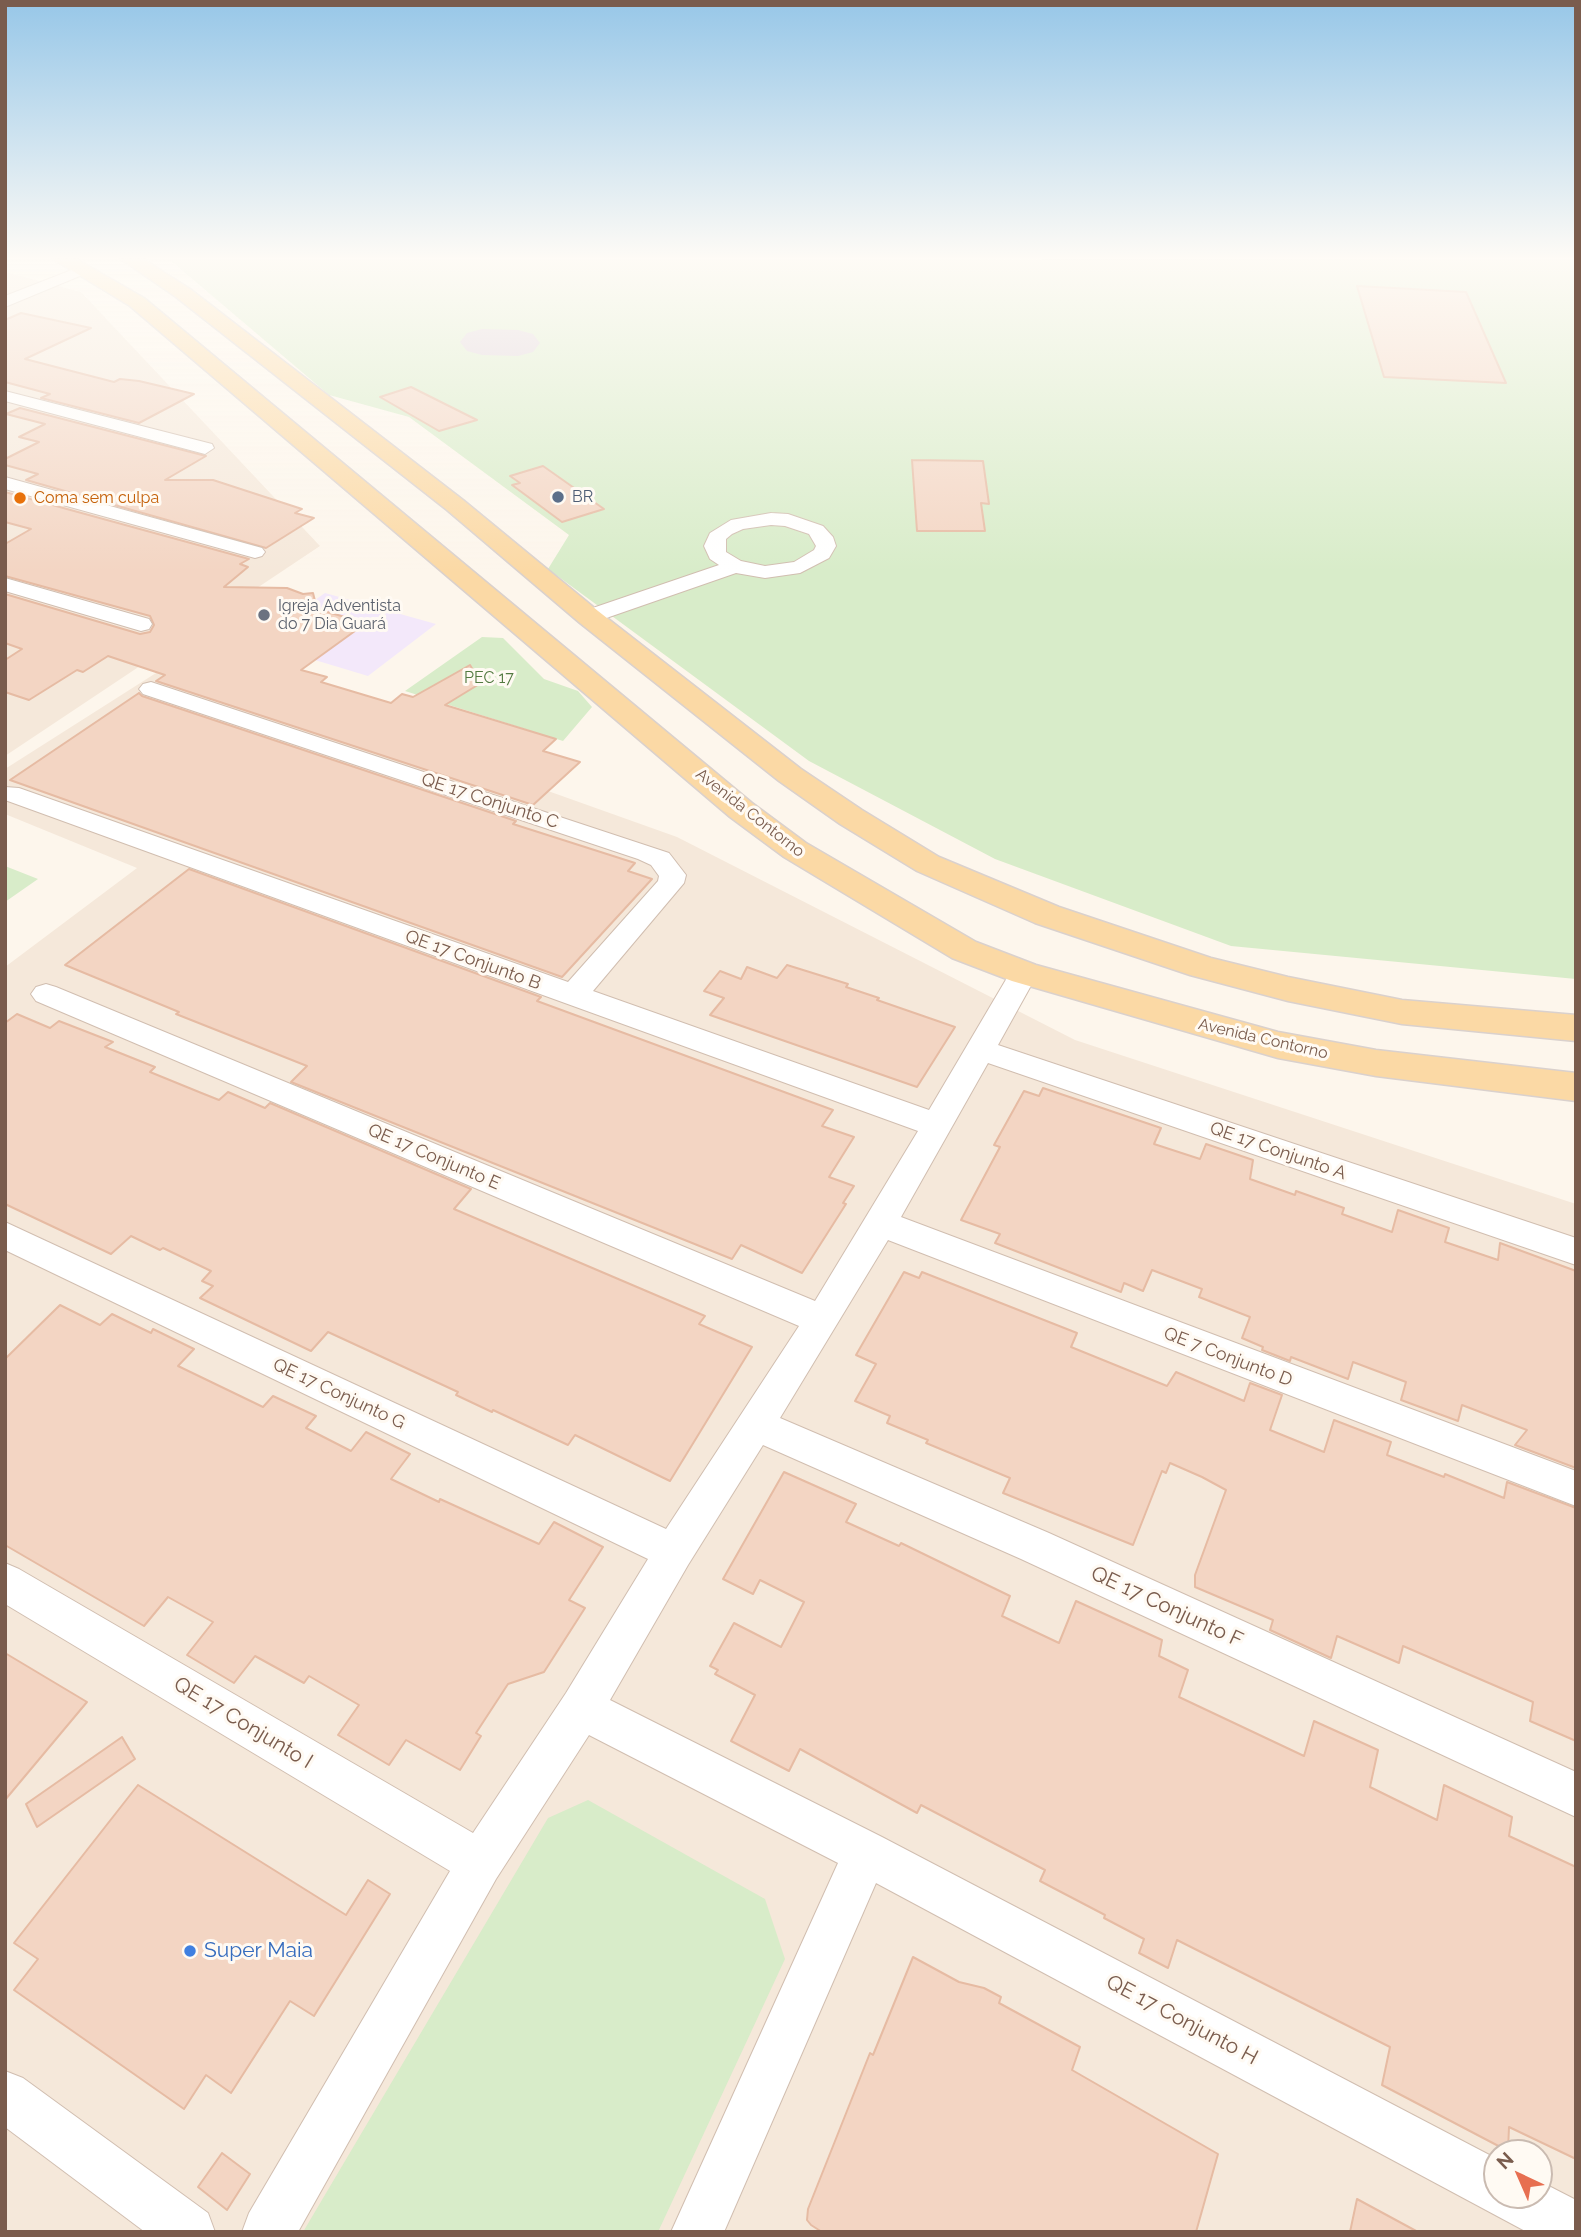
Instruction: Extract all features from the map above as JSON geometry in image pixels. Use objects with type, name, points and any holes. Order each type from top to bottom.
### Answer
[{"type":"main road","name":"Avenida Contorno","points":[[210,363],[741,810],[795,850],[964,950],[1024,973],[1278,1045],[1376,1063],[1576,1087]]},
{"type":"main road","points":[[273,363],[790,775],[850,817],[928,864],[1047,915],[1202,967],[1288,989],[1402,1012],[1576,1028]]},
{"type":"main road","points":[[398,522],[413,510],[441,505],[455,506]]},
{"type":"main road","points":[[601,692],[624,696],[647,691],[656,686],[660,673]]},
{"type":"main road","points":[[881,903],[878,892],[883,880],[894,871],[928,864]]},
{"type":"main road","points":[[1176,1018],[1188,1018],[1208,1011],[1218,999],[1217,983],[1202,967]]},
{"type":"street","points":[[5,396],[205,448]]},
{"type":"street","points":[[5,483],[255,552]]},
{"type":"street","points":[[580,610],[726,560]]},
{"type":"street","points":[[5,584],[141,624]]},
{"type":"street","name":"QE 17 Conjunto C","points":[[151,689],[647,852],[660,859],[673,875],[671,883],[572,996]]},
{"type":"street","name":"QE 17 Conjunto B","points":[[10,793],[936,1125]]},
{"type":"street","points":[[268,2232],[480,1863],[581,1708],[674,1552],[822,1320],[881,1223],[1024,973]]},
{"type":"street","name":"QE 17 Conjunto E","points":[[46,994],[822,1320]]},
{"type":"street","name":"QE 17 Conjunto A","points":[[981,1049],[1576,1252]]},
{"type":"street","name":"QE 7 Conjunto D","points":[[881,1223],[1576,1489]]},
{"type":"street","name":"QE 17 Conjunto G","points":[[5,1235],[674,1552]]},
{"type":"street","name":"QE 17 Conjunto F","points":[[755,1424],[1035,1546],[1576,1795]]},
{"type":"street","name":"QE 17 Conjunto I","points":[[5,1582],[480,1863]]},
{"type":"street","name":"QE 17 Conjunto H","points":[[581,1708],[866,1853],[1483,2180]]},
{"type":"street","points":[[697,2232],[866,1853]]},
{"type":"street","points":[[5,2096],[189,2232]]},
{"type":"street","points":[[1538,2209],[1576,2229]]},
{"type":"shaded area","points":[[5,363],[148,363],[320,546],[5,756]]},
{"type":"shaded area","points":[[325,593],[436,624],[368,676],[255,642]]},
{"type":"shaded area","points":[[178,659],[677,837],[1075,1040],[1576,1204],[1576,2232],[5,2232],[5,967],[137,868],[5,814],[5,769]]},
{"type":"green space","points":[[292,363],[1576,363],[1576,979],[1231,946],[995,859],[809,761],[548,569],[569,535],[409,417],[329,395]]},
{"type":"green space","name":"PEC 17","points":[[482,637],[503,638],[544,679],[578,691],[592,707],[563,741],[405,691]]},
{"type":"green space","points":[[5,866],[38,879],[5,902]]},
{"type":"green space","points":[[588,1800],[765,1899],[785,1959],[658,2232],[303,2232],[548,1818]]},
{"type":"building","points":[[5,363],[42,363],[114,382],[120,379],[139,381],[194,394],[139,423],[41,398],[50,394],[5,382]]},
{"type":"building","points":[[1380,363],[1497,363],[1506,383],[1384,377]]},
{"type":"building","points":[[411,387],[477,420],[439,431],[380,397]]},
{"type":"building","points":[[20,408],[206,456],[165,480],[213,480],[302,509],[295,513],[314,518],[266,548],[26,480],[38,474],[5,465],[5,459],[39,442],[19,437],[45,424],[6,414]]},
{"type":"building","points":[[912,460],[983,461],[989,504],[981,503],[985,531],[917,531]]},
{"type":"building","name":"BR","points":[[543,466],[604,509],[562,522],[512,485],[520,483],[510,476]]},
{"type":"building","points":[[5,492],[249,559],[240,564],[248,567],[224,587],[287,588],[303,594],[313,593],[317,609],[366,623],[301,670],[327,677],[321,682],[391,703],[402,694],[413,697],[470,665],[481,683],[445,705],[556,739],[543,751],[580,762],[533,805],[156,681],[165,675],[108,656],[83,672],[77,670],[29,700],[5,692],[5,660],[22,649],[5,643],[5,594],[140,634],[150,632],[154,625],[150,616],[5,576],[5,544],[31,529],[5,522]]},
{"type":"building","points":[[139,693],[516,821],[513,824],[635,863],[628,871],[652,879],[562,977],[10,780]]},
{"type":"building","points":[[189,869],[541,997],[537,1001],[833,1110],[822,1126],[854,1137],[829,1177],[854,1186],[843,1203],[846,1204],[802,1273],[741,1245],[732,1259],[291,1082],[307,1066],[176,1014],[179,1012],[65,965]]},
{"type":"building","points":[[787,965],[848,984],[846,987],[879,998],[877,1000],[955,1027],[917,1087],[710,1015],[724,998],[704,991],[720,971],[741,979],[747,967],[777,978]]},
{"type":"building","points":[[17,1014],[50,1028],[59,1021],[113,1042],[105,1047],[155,1067],[150,1072],[199,1092],[219,1100],[228,1092],[265,1108],[270,1103],[471,1189],[454,1209],[705,1316],[699,1324],[752,1347],[670,1481],[575,1435],[568,1445],[493,1410],[492,1412],[456,1395],[458,1392],[328,1332],[311,1351],[200,1298],[213,1286],[202,1281],[211,1271],[131,1236],[111,1254],[5,1204],[5,1023]]},
{"type":"building","points":[[1043,1088],[1161,1128],[1154,1144],[1200,1159],[1206,1144],[1253,1160],[1250,1179],[1344,1208],[1342,1214],[1392,1232],[1398,1210],[1449,1228],[1445,1242],[1498,1260],[1500,1243],[1576,1271],[1576,1468],[1515,1445],[1527,1430],[1462,1405],[1458,1421],[1401,1400],[1406,1382],[1353,1362],[1348,1379],[1291,1357],[1290,1361],[1262,1350],[1263,1347],[1242,1338],[1250,1317],[1199,1297],[1202,1289],[1152,1270],[1143,1291],[1124,1283],[1121,1292],[995,1243],[1000,1234],[961,1220],[1000,1147],[994,1145],[1024,1091],[1039,1096]]},
{"type":"building","points":[[904,1272],[919,1278],[922,1272],[1077,1333],[1071,1347],[1167,1386],[1176,1372],[1244,1401],[1250,1383],[1282,1395],[1270,1430],[1324,1452],[1334,1420],[1391,1442],[1387,1455],[1444,1477],[1445,1474],[1504,1498],[1507,1482],[1576,1508],[1576,1741],[1530,1721],[1533,1702],[1403,1646],[1399,1663],[1337,1636],[1331,1658],[1270,1630],[1273,1620],[1195,1587],[1195,1575],[1226,1490],[1202,1477],[1170,1463],[1166,1473],[1162,1471],[1133,1545],[1003,1493],[1010,1478],[926,1443],[928,1440],[887,1423],[890,1416],[855,1401],[876,1364],[856,1355]]},
{"type":"building","points":[[60,1305],[100,1325],[112,1314],[151,1333],[153,1329],[194,1349],[178,1366],[263,1407],[273,1396],[316,1416],[306,1428],[351,1451],[366,1432],[410,1454],[391,1479],[439,1502],[440,1499],[539,1544],[554,1522],[603,1547],[569,1600],[585,1608],[544,1672],[508,1684],[476,1733],[481,1736],[460,1770],[406,1740],[389,1765],[338,1735],[359,1705],[309,1676],[304,1683],[255,1656],[234,1683],[187,1655],[213,1622],[168,1597],[144,1626],[5,1545],[5,1359]]},
{"type":"building","points":[[784,1472],[856,1504],[846,1522],[899,1546],[901,1543],[1010,1596],[1002,1616],[1059,1643],[1076,1601],[1162,1640],[1159,1656],[1188,1670],[1179,1697],[1304,1756],[1314,1721],[1378,1750],[1370,1787],[1437,1820],[1444,1785],[1512,1817],[1509,1836],[1576,1867],[1576,2159],[1553,2148],[1553,2139],[1534,2139],[1509,2127],[1508,2139],[1485,2139],[1382,2085],[1390,2047],[1177,1940],[1168,1968],[1139,1953],[1144,1939],[1040,1881],[1045,1870],[921,1805],[917,1813],[800,1749],[789,1771],[731,1741],[755,1695],[715,1674],[718,1670],[710,1666],[734,1623],[781,1647],[804,1602],[760,1580],[753,1594],[723,1579]]},
{"type":"building","points":[[5,1653],[87,1702],[5,1800]]},
{"type":"building","points":[[122,1737],[135,1759],[37,1827],[26,1804]]},
{"type":"building","name":"Super Maia","points":[[138,1785],[346,1915],[368,1880],[390,1894],[314,2016],[290,2001],[231,2093],[206,2075],[184,2109],[14,1990],[38,1959],[14,1943]]},
{"type":"building","points":[[913,1957],[959,1982],[984,1988],[1001,1997],[999,2003],[1080,2047],[1072,2070],[1218,2154],[1196,2232],[822,2232],[811,2225],[807,2220],[808,2209],[870,2053],[873,2055]]},
{"type":"building","points":[[222,2153],[250,2174],[227,2210],[198,2187]]},
{"type":"building","points":[[1357,2199],[1418,2232],[1350,2232]]},
{"type":"place","name":"BR","points":[[558,497]]},
{"type":"place","name":"Coma sem culpa","points":[[20,498]]},
{"type":"place","name":"Igreja Adventista do 7 Dia Guará","points":[[264,615]]},
{"type":"place","name":"Super Maia","points":[[190,1951]]}]
